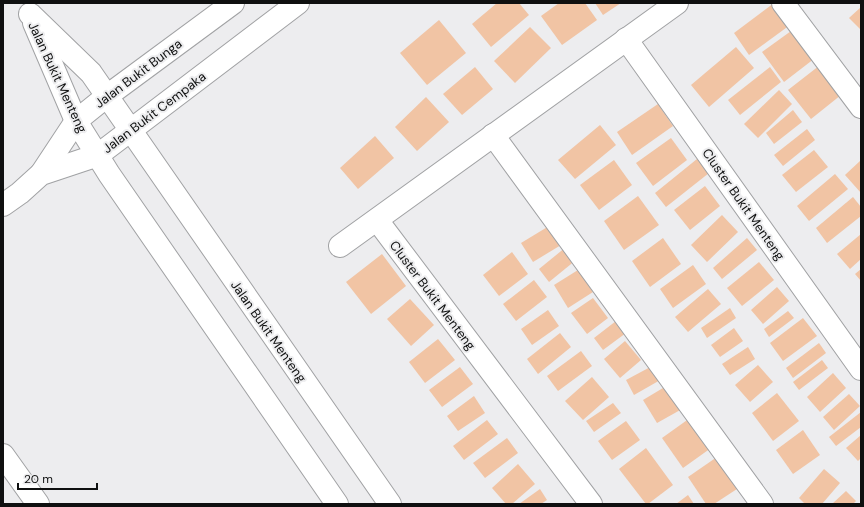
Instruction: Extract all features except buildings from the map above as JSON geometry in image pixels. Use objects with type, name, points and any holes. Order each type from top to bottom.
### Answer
[{"type":"street","name":"Jalan Bukit Bunga","points":[[41,174],[76,121],[107,96],[233,3]]},
{"type":"street","name":"Jalan Bukit Cempaka","points":[[3,205],[20,193],[41,174],[98,155],[298,3]]},
{"type":"street","points":[[340,246],[677,3]]},
{"type":"street","points":[[783,3],[861,107]]},
{"type":"street","name":"Jalan Bukit Menteng","points":[[26,8],[90,73],[107,96],[129,130],[390,504]]},
{"type":"street","name":"Jalan Bukit Menteng","points":[[26,8],[76,121],[109,174],[337,504]]},
{"type":"street","name":"Cluster Bukit Menteng","points":[[626,39],[861,369]]},
{"type":"street","points":[[493,135],[762,504]]},
{"type":"street","name":"Cluster Bukit Menteng","points":[[377,220],[591,504]]},
{"type":"street","points":[[3,455],[38,504]]}]
